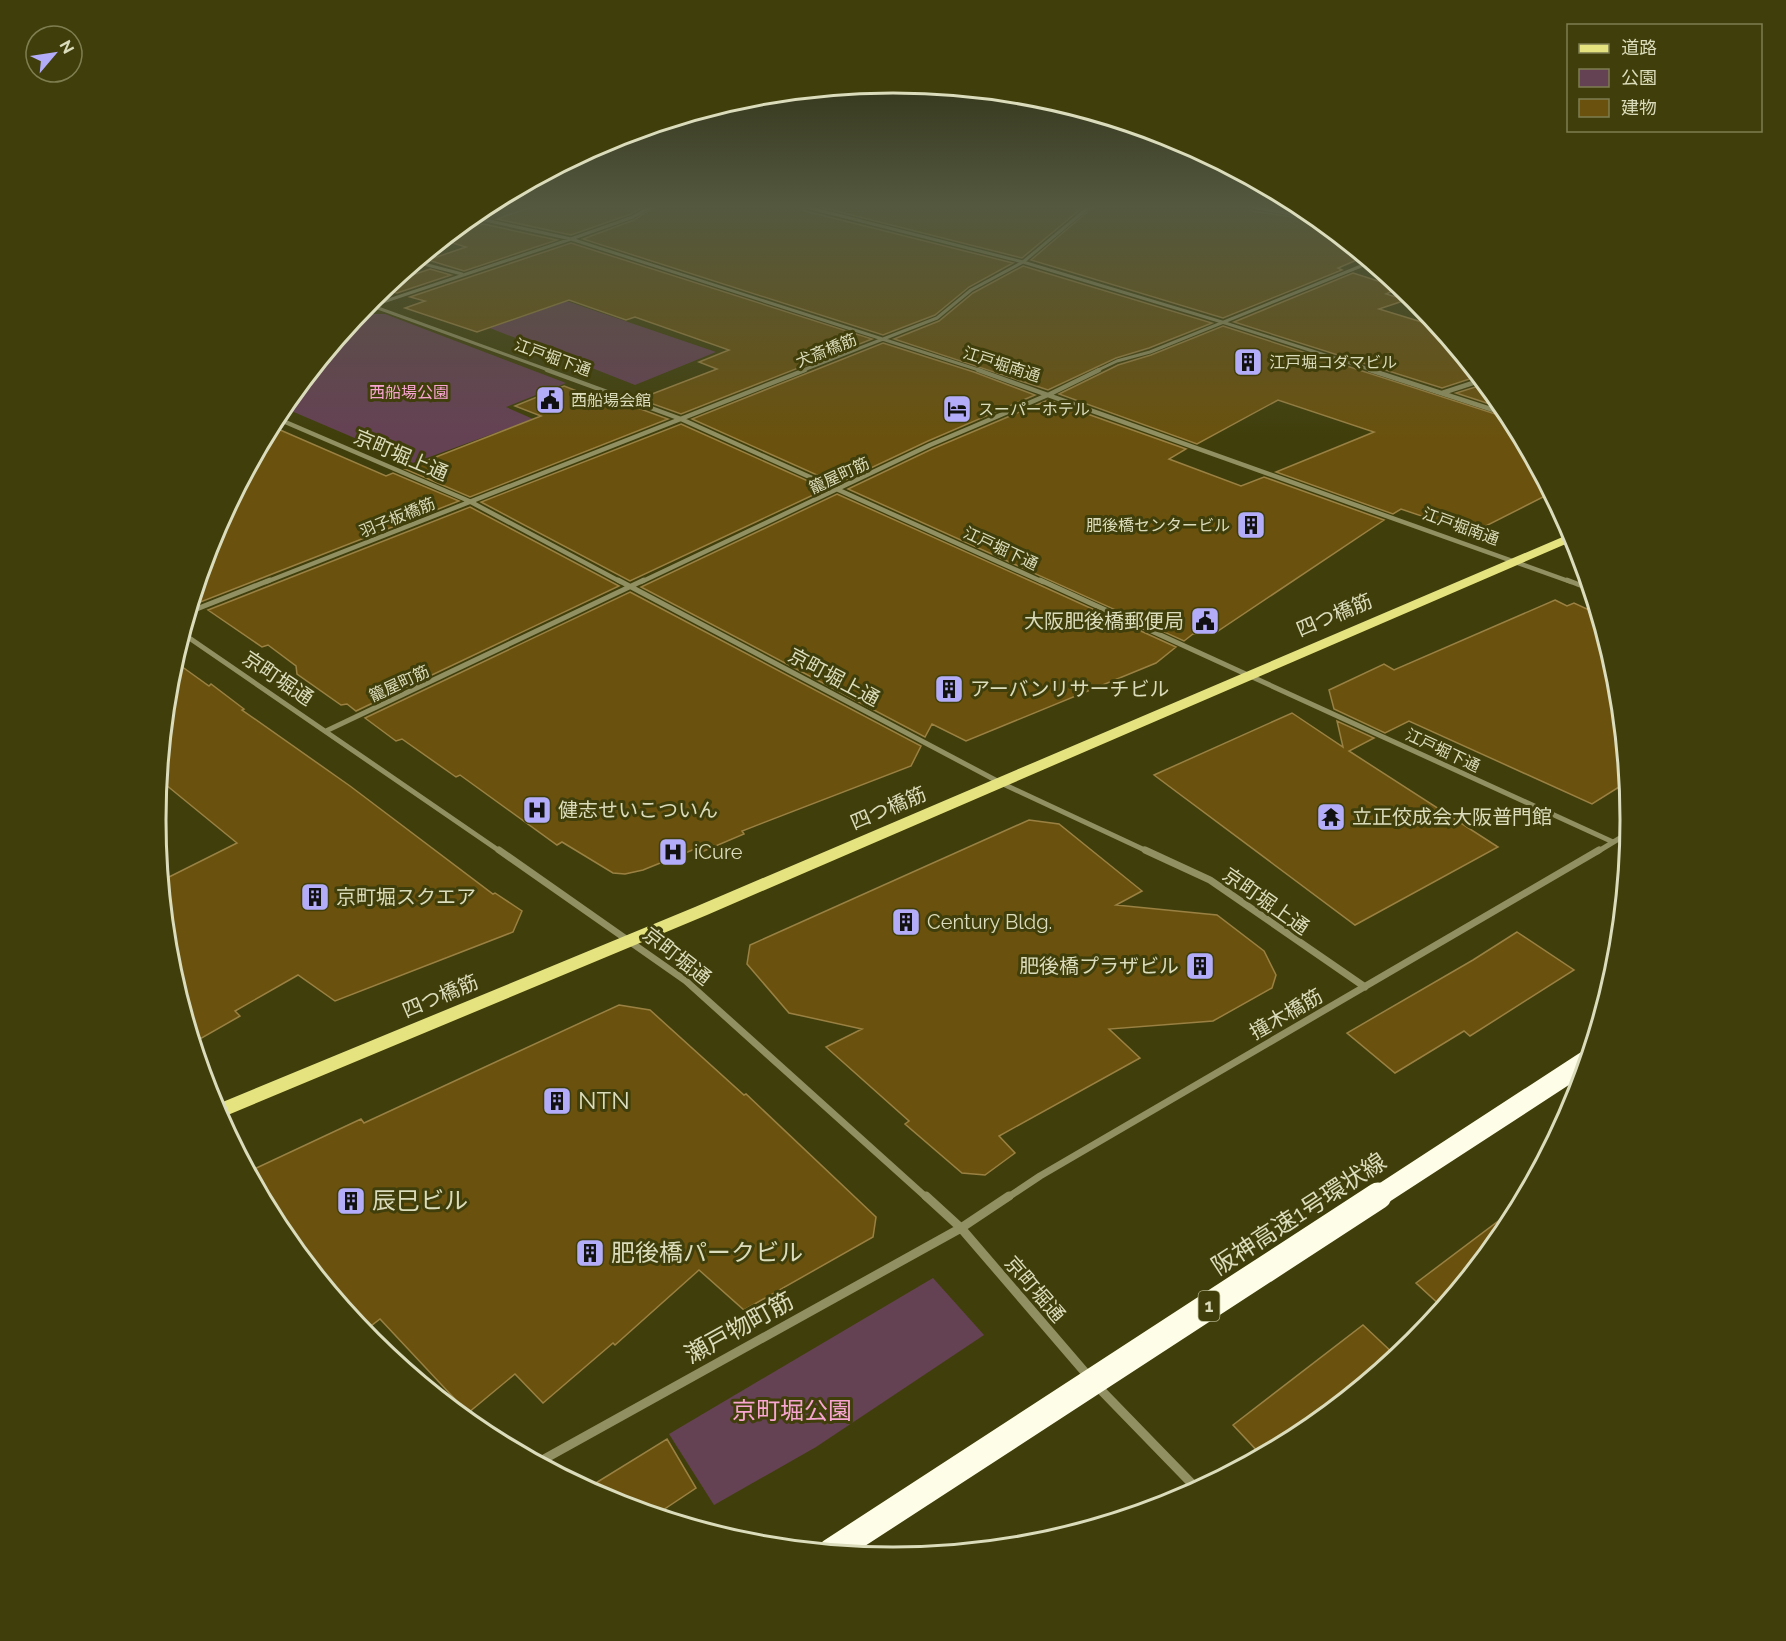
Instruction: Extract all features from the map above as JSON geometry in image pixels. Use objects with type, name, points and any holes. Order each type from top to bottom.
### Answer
[{"type":"highway","name":"阪神高速1号環状線","points":[[841,1546],[1577,1067]]},
{"type":"main road","name":"四つ橋筋","points":[[225,1108],[701,911],[1564,540]]},
{"type":"street","points":[[384,301],[436,284]]},
{"type":"street","name":"江戸堀南通","points":[[710,284],[1050,394],[1581,585]]},
{"type":"street","name":"犬斎橋筋","points":[[681,419],[937,318],[971,290],[983,284]]},
{"type":"street","points":[[1095,284],[1222,322],[1494,410]]},
{"type":"street","name":"籠屋町筋","points":[[326,731],[838,488],[1050,394],[1117,361],[1150,352],[1317,284]]},
{"type":"street","name":"江戸堀下通","points":[[378,307],[681,419],[838,488],[1613,842]]},
{"type":"street","points":[[1441,393],[1473,383]]},
{"type":"street","name":"羽子板橋筋","points":[[197,609],[681,419]]},
{"type":"street","name":"京町堀上通","points":[[285,422],[469,501],[1001,783],[1210,880],[1365,987]]},
{"type":"street","name":"京町堀通","points":[[189,638],[629,939],[686,981],[961,1228],[1090,1378],[1192,1484]]},
{"type":"street","name":"撞木橋筋","points":[[961,1228],[1040,1176],[1620,838]]},
{"type":"street","name":"瀬戸物町筋","points":[[544,1459],[961,1228]]},
{"type":"green space","points":[[540,292],[716,352],[635,385],[467,319]]},
{"type":"green space","name":"西船場公園","points":[[371,314],[385,314],[566,383],[506,407],[533,419],[413,463],[292,411],[346,341]]},
{"type":"green space","name":"京町堀公園","points":[[933,1278],[984,1335],[816,1447],[714,1505],[669,1434]]},
{"type":"building","points":[[403,284],[425,284],[394,292]]},
{"type":"building","points":[[450,284],[698,284],[872,339],[681,414],[639,399],[717,369],[699,362],[729,350],[635,317],[626,320],[569,300],[477,332],[405,308],[425,301],[410,297]]},
{"type":"building","points":[[722,284],[975,284],[935,315],[883,335]]},
{"type":"building","points":[[990,284],[1081,284],[1212,323],[1149,348],[1116,358],[1048,390],[894,339],[939,321],[973,293]]},
{"type":"building","points":[[1109,284],[1308,284],[1223,318]]},
{"type":"building","points":[[1327,284],[1383,284],[1392,292],[1386,294],[1402,301],[1379,309],[1422,322],[1471,379],[1442,388],[1234,322]]},
{"type":"building","points":[[1223,326],[1497,414],[1544,497],[1472,533],[1401,509],[1393,514],[1276,472],[1374,432],[1278,400],[1197,444],[1059,394],[1118,365],[1151,355]]},
{"type":"building","points":[[883,343],[974,372],[1035,395],[928,441],[837,484],[692,419]]},
{"type":"building","points":[[564,386],[615,406],[627,404],[668,419],[470,497],[405,469],[541,416],[515,406]]},
{"type":"building","points":[[1476,387],[1489,404],[1456,393]]},
{"type":"building","points":[[1048,400],[1186,449],[1169,459],[1241,486],[1264,477],[1384,520],[1215,633],[1193,634],[1184,641],[848,489],[932,449]]},
{"type":"building","points":[[681,424],[826,489],[630,581],[481,502]]},
{"type":"building","points":[[280,430],[386,476],[393,473],[459,501],[199,603],[221,542],[241,499]]},
{"type":"building","points":[[837,494],[1176,647],[1156,663],[966,741],[932,724],[925,737],[641,587]]},
{"type":"building","points":[[470,507],[619,586],[356,711],[347,704],[341,705],[297,674],[296,666],[268,645],[262,647],[208,610]]},
{"type":"building","points":[[630,592],[921,746],[911,766],[742,831],[744,834],[699,853],[695,849],[643,870],[625,874],[613,873],[562,842],[557,845],[460,775],[456,777],[402,739],[396,741],[365,718]]},
{"type":"building","points":[[1555,600],[1567,606],[1574,603],[1589,610],[1607,679],[1620,787],[1592,804],[1409,721],[1385,733],[1334,709],[1329,690],[1384,664],[1394,670]]},
{"type":"building","points":[[182,667],[209,686],[211,684],[244,709],[242,710],[350,786],[493,894],[495,893],[522,911],[513,932],[335,1001],[298,975],[235,1011],[240,1016],[199,1039],[179,962],[168,877],[237,843],[167,786],[172,726]]},
{"type":"building","name":"立正佼成会大阪普門館","points":[[1292,713],[1343,747],[1337,721],[1374,738],[1349,751],[1498,847],[1355,925],[1154,775]]},
{"type":"building","points":[[1029,820],[1059,824],[1142,891],[1116,905],[1217,915],[1264,951],[1276,975],[1272,988],[1213,1021],[1109,1029],[1140,1058],[999,1136],[1015,1153],[985,1175],[962,1173],[905,1124],[909,1121],[826,1047],[862,1029],[789,1013],[747,964],[750,945]]},
{"type":"building","points":[[1517,932],[1574,970],[1470,1036],[1464,1031],[1395,1073],[1347,1033],[1473,960]]},
{"type":"building","points":[[619,1005],[650,1010],[744,1095],[746,1094],[876,1217],[873,1237],[744,1310],[699,1270],[615,1345],[613,1343],[543,1403],[515,1374],[470,1412],[461,1406],[380,1319],[371,1326],[346,1300],[288,1225],[255,1169],[361,1119],[364,1123]]},
{"type":"building","points":[[1501,1219],[1501,1219],[1437,1303],[1416,1283]]},
{"type":"building","points":[[1363,1325],[1390,1351],[1336,1398],[1257,1451],[1233,1425]]},
{"type":"building","points":[[667,1439],[696,1488],[663,1510],[595,1484]]},
{"type":"place","name":"江戸堀コダマビル","points":[[1248,362]]},
{"type":"place","name":"西船場会館","points":[[550,400]]},
{"type":"place","name":"スーパーホテル","points":[[957,409]]},
{"type":"place","name":"肥後橋センタービル","points":[[1251,525]]},
{"type":"place","name":"大阪肥後橋郵便局","points":[[1205,621]]},
{"type":"place","name":"アーバンリサーチビル","points":[[949,689]]},
{"type":"place","name":"健志せいこついん","points":[[537,810]]},
{"type":"place","name":"立正佼成会大阪普門館","points":[[1331,817]]},
{"type":"place","name":"iCure","points":[[673,852]]},
{"type":"place","name":"京町堀スクエア","points":[[315,897]]},
{"type":"place","name":"Century Bldg.","points":[[906,922]]},
{"type":"place","name":"肥後橋プラザビル","points":[[1200,966]]},
{"type":"place","name":"NTN","points":[[557,1101]]},
{"type":"place","name":"辰巳ビル","points":[[351,1201]]},
{"type":"place","name":"肥後橋パークビル","points":[[590,1253]]}]
